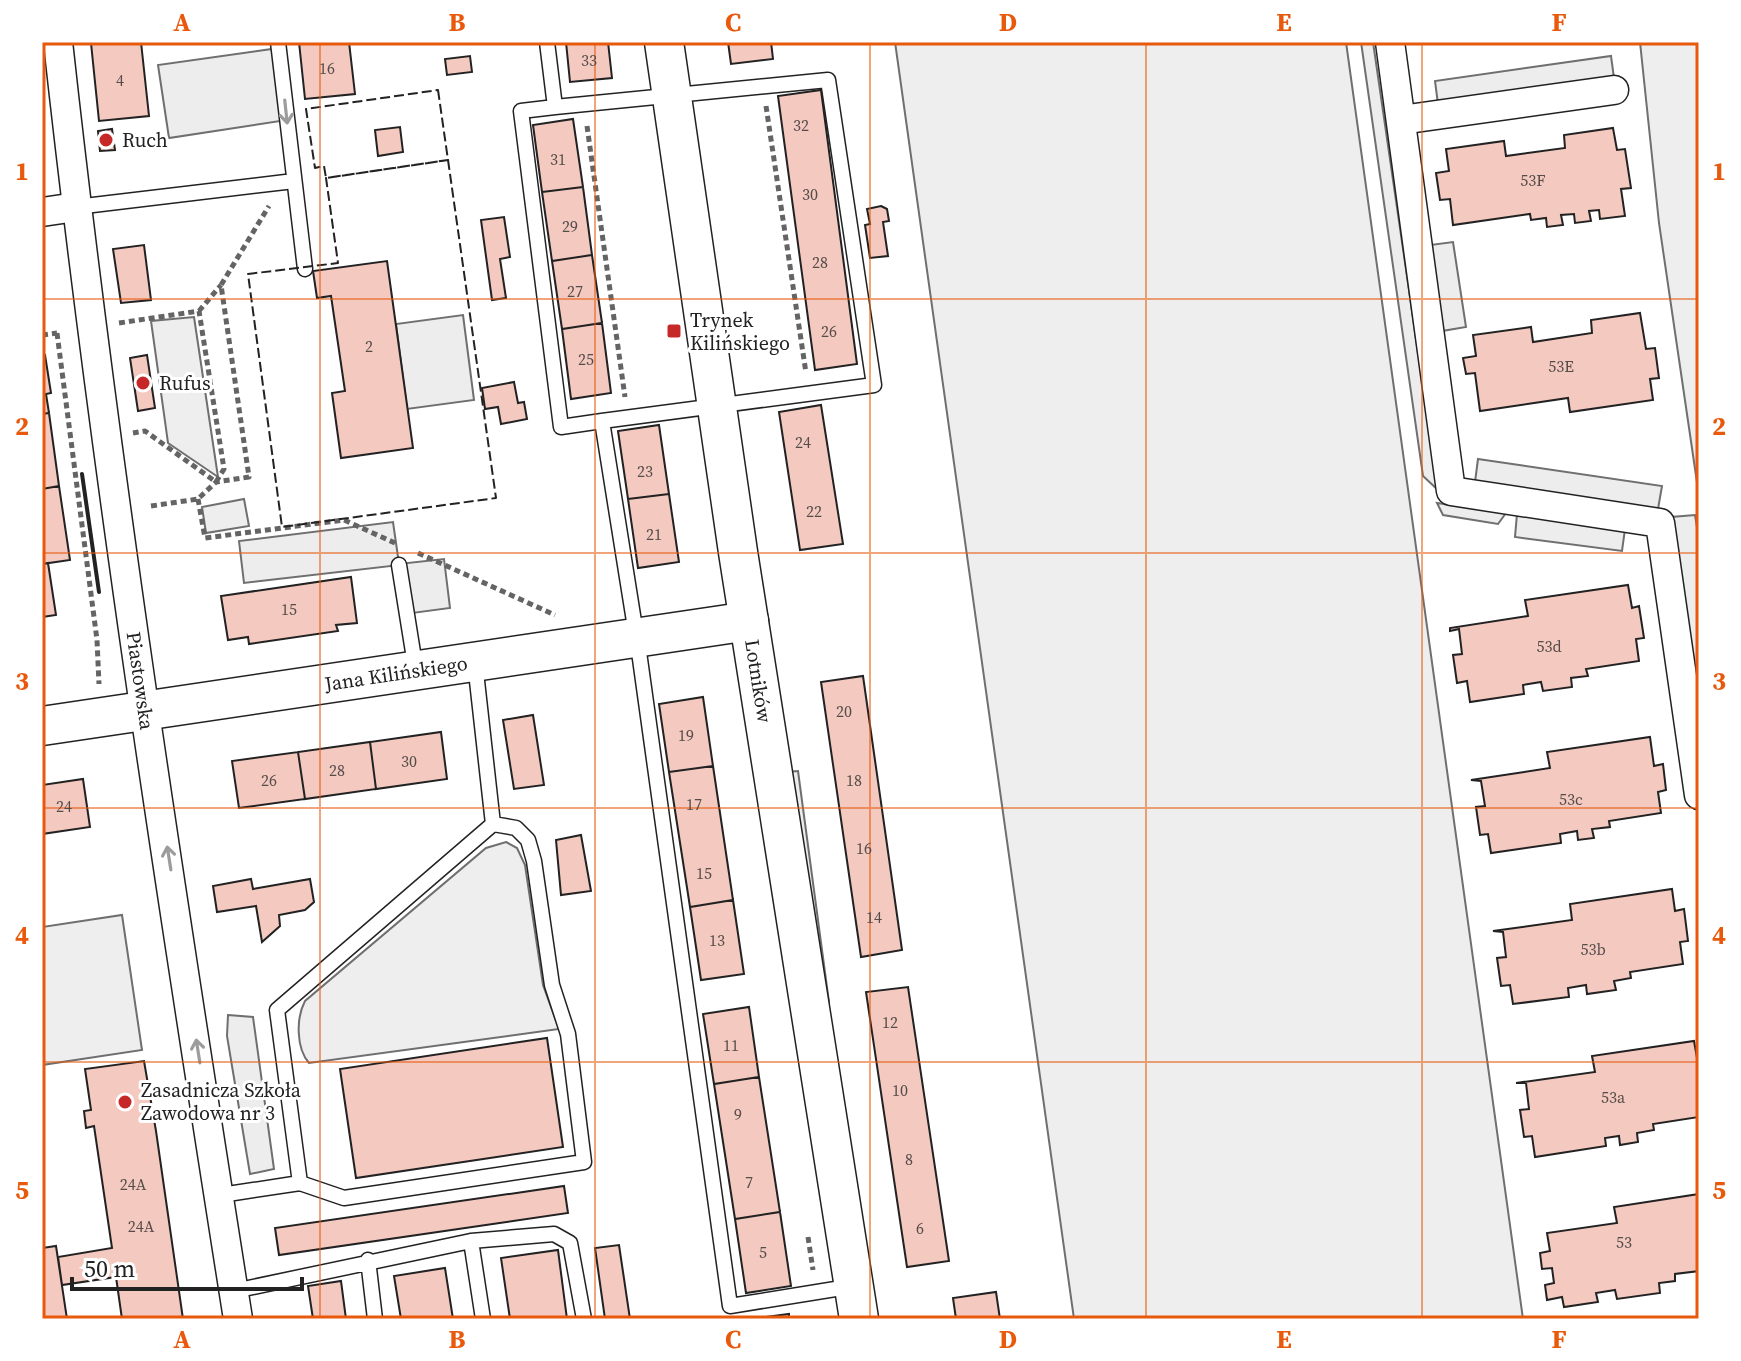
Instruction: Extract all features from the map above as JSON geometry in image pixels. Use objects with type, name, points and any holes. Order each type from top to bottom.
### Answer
[{"type":"street","name":"Piastowska","points":[[58,42],[76,207],[238,1319]]},
{"type":"street","name":"Lotników","points":[[664,42],[716,406],[857,1302]]},
{"type":"street","points":[[1390,42],[1451,491],[1660,523],[1699,795]]},
{"type":"street","points":[[1401,120],[1614,90]]},
{"type":"street","points":[[42,212],[76,207]]},
{"type":"street","name":"Jana Kilińskiego","points":[[42,726],[749,621]]},
{"type":"lane","points":[[278,42],[305,269]]},
{"type":"lane","points":[[547,42],[555,107]]},
{"type":"lane","points":[[828,80],[874,385],[561,427],[521,111],[555,107],[828,80]]},
{"type":"lane","points":[[76,207],[294,181]]},
{"type":"lane","points":[[602,421],[637,640],[730,1306],[857,1302]]},
{"type":"lane","points":[[399,565],[416,671]]},
{"type":"lane","points":[[475,663],[493,824]]},
{"type":"lane","points":[[300,1183],[277,1010],[493,824]]},
{"type":"lane","points":[[221,1195],[300,1183],[344,1198],[584,1162],[568,1034],[552,985],[534,861],[528,840],[516,828],[493,824]]},
{"type":"lane","points":[[234,1291],[368,1260],[471,1241],[554,1234],[570,1243],[584,1319]]},
{"type":"lane","points":[[471,1241],[483,1319]]},
{"type":"lane","points":[[368,1260],[375,1319]]},
{"type":"path","points":[[764,96],[809,393]]},
{"type":"path","points":[[584,103],[628,418]]},
{"type":"path","points":[[111,325],[199,311],[221,285],[274,198]]},
{"type":"path","points":[[126,434],[145,431],[216,482],[249,477],[221,285]]},
{"type":"path","points":[[151,506],[198,499],[216,482],[224,469],[199,311]]},
{"type":"path","points":[[42,335],[57,333],[97,640],[99,684]]},
{"type":"shaded area","points":[[895,42],[1346,42],[1523,1319],[1074,1319]]},
{"type":"shaded area","points":[[1361,42],[1373,42],[1438,490],[1423,476]]},
{"type":"shaded area","points":[[1640,42],[1699,42],[1699,496],[1659,223]]},
{"type":"shaded area","points":[[279,48],[287,120],[169,138],[158,65]]},
{"type":"shaded area","points":[[1611,56],[1614,78],[1438,104],[1435,81]]},
{"type":"shaded area","points":[[1453,242],[1466,327],[1442,331],[1430,245]]},
{"type":"shaded area","points":[[463,315],[474,400],[407,409],[396,324]]},
{"type":"shaded area","points":[[194,317],[218,477],[168,443],[151,321]]},
{"type":"shaded area","points":[[1478,459],[1662,486],[1658,509],[1475,482]]},
{"type":"shaded area","points":[[244,499],[249,526],[206,533],[202,507]]},
{"type":"shaded area","points":[[1437,503],[1506,513],[1498,524],[1443,515]]},
{"type":"shaded area","points":[[1517,514],[1625,529],[1622,551],[1515,537]]},
{"type":"shaded area","points":[[1695,515],[1699,540],[1699,708],[1671,517]]},
{"type":"shaded area","points":[[393,522],[399,564],[444,559],[450,608],[405,614],[399,565],[244,583],[239,541]]},
{"type":"shaded area","points":[[798,771],[829,1002],[820,1003],[786,772]]},
{"type":"shaded area","points":[[506,842],[517,848],[525,865],[543,985],[559,1029],[309,1063],[299,1033],[305,1001],[486,848]]},
{"type":"shaded area","points":[[122,915],[142,1050],[42,1065],[42,927]]},
{"type":"shaded area","points":[[228,1015],[253,1017],[274,1169],[250,1174],[227,1036]]},
{"type":"building","points":[[141,42],[149,116],[99,121],[91,43]]},
{"type":"building","points":[[299,42],[349,42],[355,94],[305,99]]},
{"type":"building","points":[[566,42],[608,42],[612,78],[570,82]]},
{"type":"building","points":[[728,42],[771,42],[773,59],[731,64]]},
{"type":"building","points":[[470,56],[472,72],[447,75],[445,59]]},
{"type":"building","points":[[821,90],[857,364],[815,370],[778,96]]},
{"type":"building","points":[[573,119],[583,187],[542,192],[533,125]]},
{"type":"building","points":[[400,127],[403,152],[378,156],[375,130]]},
{"type":"building","points":[[1613,128],[1617,150],[1625,149],[1631,188],[1621,189],[1625,216],[1600,219],[1599,210],[1589,211],[1591,221],[1575,223],[1574,214],[1561,215],[1563,225],[1547,227],[1546,218],[1531,220],[1530,214],[1453,225],[1450,199],[1440,200],[1436,173],[1449,171],[1446,149],[1504,141],[1506,156],[1565,148],[1564,135]]},
{"type":"building","name":"Ruch","points":[[112,129],[115,150],[100,151],[98,131]]},
{"type":"building","points":[[583,187],[592,255],[552,261],[542,192]]},
{"type":"building","points":[[881,206],[887,209],[889,221],[883,222],[888,256],[870,258],[865,225],[870,224],[867,209]]},
{"type":"building","points":[[504,217],[510,257],[500,259],[506,298],[492,300],[481,220]]},
{"type":"building","points":[[144,245],[151,300],[121,303],[113,249]]},
{"type":"building","points":[[592,255],[602,323],[562,329],[552,261]]},
{"type":"building","points":[[387,261],[413,448],[341,458],[332,393],[345,391],[331,296],[317,298],[313,271]]},
{"type":"building","points":[[1640,313],[1646,349],[1655,348],[1659,378],[1650,379],[1653,400],[1570,412],[1568,398],[1480,411],[1475,373],[1466,374],[1463,358],[1476,356],[1473,335],[1531,327],[1533,342],[1592,333],[1591,320]]},
{"type":"building","points":[[602,323],[611,393],[571,399],[562,329]]},
{"type":"building","points":[[45,355],[51,393],[46,394],[49,413],[42,414],[42,356]]},
{"type":"building","name":"Rufus","points":[[147,355],[155,408],[138,411],[130,358]]},
{"type":"building","points":[[514,382],[518,403],[524,402],[527,419],[501,424],[498,407],[485,409],[482,388]]},
{"type":"building","points":[[821,405],[843,544],[800,550],[779,412]]},
{"type":"building","points":[[49,413],[59,486],[42,489],[42,414]]},
{"type":"building","points":[[659,425],[669,494],[628,499],[618,431]]},
{"type":"building","points":[[59,486],[70,560],[42,564],[42,489]]},
{"type":"building","points":[[669,494],[679,562],[638,568],[628,499]]},
{"type":"building","points":[[48,563],[56,615],[42,617],[42,564]]},
{"type":"building","points":[[351,577],[357,623],[336,625],[338,631],[249,644],[248,637],[228,640],[221,596]]},
{"type":"building","points":[[1628,585],[1632,608],[1639,606],[1644,638],[1636,639],[1639,661],[1586,669],[1588,676],[1571,678],[1572,687],[1543,691],[1541,682],[1523,685],[1524,694],[1470,702],[1467,681],[1457,683],[1453,655],[1462,654],[1459,629],[1450,631],[1450,628],[1528,616],[1525,600]]},
{"type":"building","points":[[863,676],[902,950],[861,957],[821,682]]},
{"type":"building","points":[[703,697],[713,766],[669,772],[659,704]]},
{"type":"building","points":[[533,715],[544,785],[514,789],[503,720]]},
{"type":"building","points":[[441,732],[447,779],[376,789],[370,742]]},
{"type":"building","points":[[1650,737],[1654,766],[1663,764],[1666,790],[1658,792],[1661,813],[1609,821],[1610,827],[1592,829],[1594,838],[1578,840],[1577,831],[1560,834],[1561,843],[1491,853],[1488,834],[1480,835],[1476,807],[1485,806],[1481,781],[1471,780],[1550,768],[1547,752]]},
{"type":"building","points":[[370,742],[376,789],[305,799],[298,752]]},
{"type":"building","points":[[298,752],[305,799],[239,808],[232,761]]},
{"type":"building","points":[[713,766],[733,900],[690,907],[669,772]]},
{"type":"building","points":[[83,779],[90,827],[42,834],[42,785]]},
{"type":"building","points":[[581,835],[591,891],[561,895],[556,840]]},
{"type":"building","points":[[251,879],[253,889],[310,879],[314,902],[305,910],[279,915],[280,926],[262,942],[256,906],[217,912],[213,886]]},
{"type":"building","points":[[1672,889],[1675,911],[1684,909],[1688,941],[1680,942],[1683,964],[1630,972],[1631,978],[1614,981],[1616,990],[1587,994],[1586,985],[1568,988],[1569,997],[1513,1004],[1510,985],[1501,986],[1497,958],[1506,957],[1503,932],[1493,931],[1572,920],[1570,904]]},
{"type":"building","points":[[733,900],[744,974],[701,980],[690,907]]},
{"type":"building","points":[[908,987],[949,1261],[907,1267],[866,992]]},
{"type":"building","points":[[749,1007],[759,1077],[714,1084],[703,1014]]},
{"type":"building","points":[[547,1038],[563,1147],[356,1178],[340,1069]]},
{"type":"building","points":[[1694,1041],[1699,1069],[1699,1117],[1653,1124],[1654,1130],[1637,1133],[1638,1142],[1620,1145],[1619,1136],[1605,1138],[1606,1146],[1535,1157],[1532,1136],[1524,1137],[1520,1110],[1529,1109],[1526,1083],[1516,1083],[1595,1072],[1592,1056]]},
{"type":"building","points":[[144,1061],[183,1319],[122,1319],[116,1277],[62,1285],[58,1257],[112,1248],[94,1126],[86,1128],[84,1111],[91,1110],[85,1069]]},
{"type":"building","points":[[759,1077],[780,1212],[735,1219],[714,1084]]},
{"type":"building","points":[[564,1186],[568,1213],[279,1255],[275,1228]]},
{"type":"building","points":[[1699,1194],[1699,1271],[1675,1274],[1675,1281],[1659,1283],[1660,1293],[1617,1299],[1615,1290],[1596,1293],[1598,1302],[1564,1307],[1562,1297],[1547,1300],[1545,1285],[1554,1283],[1552,1268],[1542,1269],[1540,1253],[1550,1251],[1547,1233],[1617,1223],[1614,1207]]},
{"type":"building","points":[[780,1212],[791,1286],[746,1293],[735,1219]]},
{"type":"building","points":[[619,1245],[630,1319],[605,1319],[595,1248]]},
{"type":"building","points":[[56,1246],[67,1319],[42,1319],[42,1248]]},
{"type":"building","points":[[558,1250],[567,1319],[510,1319],[501,1258]]},
{"type":"building","points":[[445,1268],[453,1319],[401,1319],[394,1276]]},
{"type":"building","points":[[341,1281],[346,1319],[313,1319],[308,1286]]},
{"type":"building","points":[[996,1292],[1000,1319],[956,1319],[953,1298]]},
{"type":"building","points":[[789,1314],[789,1319],[759,1319],[759,1318]]},
{"type":"fence","points":[[438,90],[448,160],[326,178],[324,166],[315,168],[306,109],[438,90]]},
{"type":"fence","points":[[448,160],[496,498],[282,527],[248,274],[338,263],[326,178],[448,160]]},
{"type":"wall","points":[[82,474],[99,592]]},
{"type":"place","name":"Ruch","points":[[106,140]]},
{"type":"place","name":"Trynek Kilińskiego","points":[[674,331]]},
{"type":"place","name":"Rufus","points":[[143,383]]},
{"type":"place","name":"Zasadnicza Szkoła Zawodowa nr 3","points":[[125,1102]]}]
